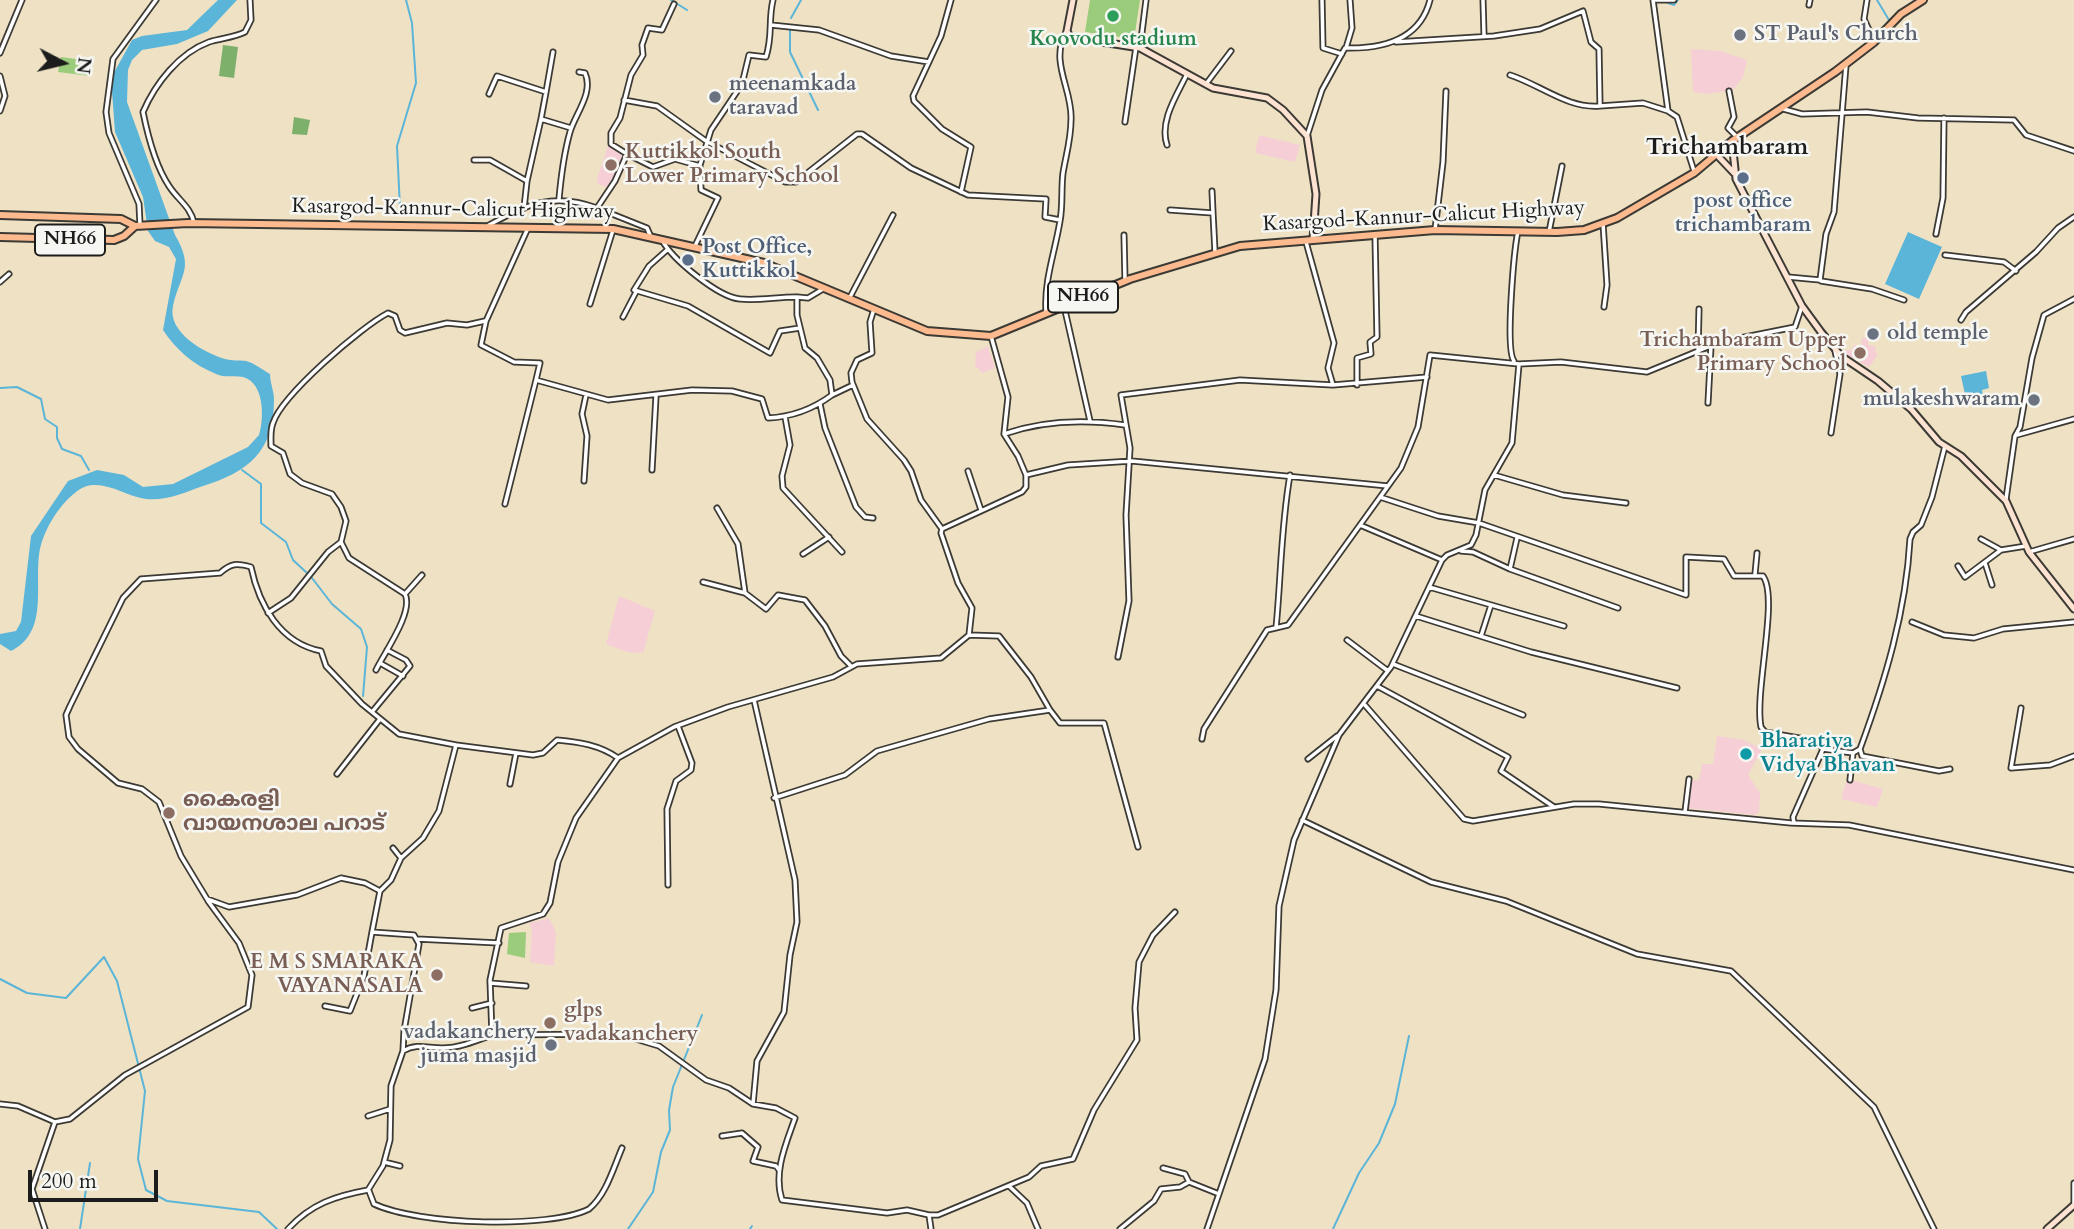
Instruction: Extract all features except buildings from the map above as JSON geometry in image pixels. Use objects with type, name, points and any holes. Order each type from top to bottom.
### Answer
[{"type":"highway","name":"Kasargod-Kannur-Calicut Highway","points":[[0,215],[121,219],[139,225],[191,223],[613,229],[650,235],[764,263],[941,334],[990,336],[1125,281],[1240,246],[1434,230],[1584,230],[1604,223],[1652,200],[1694,173],[1735,139],[1846,63],[1909,8],[1923,0]]},
{"type":"highway","name":"Kasargod-Kannur-Calicut Highway","points":[[0,237],[114,240],[139,225]]},
{"type":"main road","points":[[1073,0],[1067,30],[1070,37],[1138,47],[1213,88],[1267,99],[1283,110],[1307,136],[1316,194],[1309,240]]},
{"type":"main road","points":[[1735,139],[1736,179]]},
{"type":"main road","points":[[1716,154],[1728,164],[1802,306],[1835,349],[1911,409],[1924,427],[1961,456],[2006,501],[2029,552],[2074,609]]},
{"type":"main road","points":[[2047,1229],[2074,1205]]},
{"type":"street","points":[[0,53],[22,0]]},
{"type":"street","points":[[139,225],[139,204],[109,133],[106,112],[113,59],[156,0]]},
{"type":"street","points":[[191,223],[192,214],[168,185],[156,159],[143,112],[164,77],[185,55],[207,43],[245,32],[251,20],[250,0]]},
{"type":"street","points":[[695,246],[718,198],[701,190],[700,166],[706,141],[742,84],[749,55],[766,57],[773,31],[769,18],[774,0]]},
{"type":"street","points":[[951,0],[929,62],[916,86],[914,101],[942,129],[971,147],[961,192]]},
{"type":"street","points":[[1125,122],[1146,0]]},
{"type":"street","points":[[1322,0],[1322,45],[1342,54]]},
{"type":"street","points":[[1307,136],[1322,90],[1346,48],[1352,28],[1350,0]]},
{"type":"street","points":[[1396,42],[1426,17],[1430,0]]},
{"type":"street","points":[[1483,0],[1484,35]]},
{"type":"street","points":[[1668,111],[1653,0],[1674,0]]},
{"type":"street","points":[[1867,0],[1864,19],[1874,41]]},
{"type":"street","points":[[1908,0],[1909,8]]},
{"type":"street","points":[[674,4],[662,30],[648,29],[642,45],[643,55],[631,75],[620,118],[610,139],[611,144],[653,167],[675,159],[700,166]]},
{"type":"street","points":[[1346,48],[1371,49],[1396,42],[1540,29],[1583,11],[1591,42],[1599,50],[1600,106]]},
{"type":"street","points":[[771,24],[819,30],[891,56],[929,62]]},
{"type":"street","points":[[1046,311],[1045,293],[1060,220],[1072,112],[1060,71],[1060,51],[1067,30]]},
{"type":"street","points":[[1206,83],[1231,51]]},
{"type":"street","points":[[524,208],[553,52]]},
{"type":"street","points":[[1820,280],[1826,234],[1834,212],[1846,63]]},
{"type":"street","points":[[559,199],[571,128],[584,103],[588,79],[585,73],[579,72]]},
{"type":"street","points":[[1167,145],[1164,136],[1169,110],[1188,72]]},
{"type":"street","points":[[1510,75],[1536,83],[1572,104],[1600,106],[1643,103],[1668,111],[1677,117],[1694,173]]},
{"type":"street","points":[[0,76],[5,96],[0,111]]},
{"type":"street","points":[[489,94],[497,76],[546,92]]},
{"type":"street","points":[[1434,230],[1443,162],[1446,91]]},
{"type":"street","points":[[1729,91],[1734,117],[1727,128],[1735,139]]},
{"type":"street","points":[[624,100],[657,106],[706,141],[785,182],[796,182],[857,134],[862,134],[911,168],[961,192],[978,196],[1046,199],[1045,217],[1060,220]]},
{"type":"street","points":[[1780,107],[1802,114],[1844,112],[2014,120],[2026,135],[2074,151]]},
{"type":"street","points":[[1936,234],[1943,198],[1944,117]]},
{"type":"street","points":[[541,119],[571,128]]},
{"type":"street","points":[[597,208],[615,181],[627,154]]},
{"type":"street","points":[[474,160],[490,160],[527,181]]},
{"type":"street","points":[[1549,232],[1562,166]]},
{"type":"street","points":[[1212,191],[1215,252]]},
{"type":"street","points":[[487,226],[524,208],[559,199],[635,221],[647,228],[650,235]]},
{"type":"street","points":[[1170,210],[1213,213]]},
{"type":"street","points":[[849,299],[893,215]]},
{"type":"street","points":[[1961,320],[1966,312],[2016,271],[2057,228],[2074,217]]},
{"type":"street","points":[[1604,223],[1607,285],[1604,307]]},
{"type":"street","points":[[505,504],[540,363],[514,362],[481,345],[486,321],[529,226]]},
{"type":"street","points":[[590,304],[613,229]]},
{"type":"street","points":[[1518,231],[1510,355],[1512,361],[1519,364]]},
{"type":"street","points":[[1124,235],[1125,281]]},
{"type":"street","points":[[1357,385],[1357,358],[1371,354],[1370,342],[1377,337],[1375,235]]},
{"type":"street","points":[[661,238],[667,250],[731,298],[808,298],[824,288]]},
{"type":"street","points":[[1309,240],[1334,343],[1328,368],[1333,385]]},
{"type":"street","points":[[623,317],[636,292],[636,285],[649,266],[667,250]]},
{"type":"street","points":[[1945,255],[2004,262],[2016,271]]},
{"type":"street","points":[[0,282],[9,274]]},
{"type":"street","points":[[1788,277],[1872,289],[1904,300]]},
{"type":"street","points":[[636,292],[688,306],[770,353],[780,331],[800,328]]},
{"type":"street","points":[[797,297],[805,348],[817,358],[830,380],[832,395]]},
{"type":"street","points":[[2006,501],[2015,436],[2020,428],[2032,358],[2044,315],[2074,299]]},
{"type":"street","points":[[1064,304],[1090,421]]},
{"type":"street","points":[[1202,738],[1204,729],[1268,630],[1288,625],[1401,468],[1418,427],[1430,355],[1519,364],[1561,362],[1647,372],[1711,346],[1794,327],[1802,306]]},
{"type":"street","points":[[492,1035],[490,983],[501,928],[543,915],[550,904],[558,862],[576,818],[618,758],[678,726],[833,677],[851,666],[893,660],[933,660],[952,651],[969,635],[972,608],[958,583],[942,529],[921,500],[911,471],[873,427],[853,385],[853,365],[872,353],[870,322],[874,309]]},
{"type":"street","points":[[1698,352],[1699,309]]},
{"type":"street","points":[[268,613],[291,598],[328,552],[341,542],[346,521],[332,494],[302,483],[290,474],[283,453],[271,446],[274,420],[305,381],[355,336],[388,313],[396,316],[400,330],[405,333],[447,323],[467,326],[486,321]]},
{"type":"street","points":[[942,529],[1021,492],[1026,487],[1026,474],[1004,434],[1008,397],[990,336]]},
{"type":"street","points":[[1708,403],[1711,346]]},
{"type":"street","points":[[1831,433],[1840,374],[1835,349]]},
{"type":"street","points":[[1308,759],[1339,735],[1393,664],[1442,560],[1471,545],[1479,523],[1485,490],[1512,443],[1519,364]]},
{"type":"street","points":[[1118,657],[1129,601],[1126,515],[1130,461],[1121,395],[1240,380],[1357,385],[1427,377]]},
{"type":"street","points":[[536,380],[608,401],[692,390],[732,391],[762,399],[768,418],[785,417],[820,404],[853,385]]},
{"type":"street","points":[[584,481],[587,436],[582,414],[586,395]]},
{"type":"street","points":[[652,470],[656,396]]},
{"type":"street","points":[[820,404],[825,428],[856,507],[865,517],[873,517]]},
{"type":"street","points":[[785,417],[790,445],[782,475],[783,488],[799,509],[842,552]]},
{"type":"street","points":[[2015,436],[2074,419]]},
{"type":"street","points":[[1004,434],[1043,423],[1090,421],[1125,425]]},
{"type":"street","points":[[1945,446],[1921,525],[1913,531],[1900,624],[1860,748],[1862,756],[1873,760],[1939,772],[1950,769]]},
{"type":"street","points":[[1026,474],[1068,465],[1130,461],[1388,486]]},
{"type":"street","points":[[968,471],[981,510]]},
{"type":"street","points":[[1276,628],[1283,558],[1282,517],[1290,475]]},
{"type":"street","points":[[1493,475],[1563,495],[1626,503]]},
{"type":"street","points":[[1380,497],[1438,516],[1479,523],[1686,595],[1686,557],[1724,559],[1734,576],[1755,574],[1766,580],[1769,597],[1761,664],[1760,727],[1765,732],[1816,741],[1823,749],[1853,753]]},
{"type":"street","points":[[717,508],[738,544],[745,593]]},
{"type":"street","points":[[1360,524],[1442,560]]},
{"type":"street","points":[[803,554],[829,537]]},
{"type":"street","points":[[1510,569],[1517,538]]},
{"type":"street","points":[[1981,539],[2001,550]]},
{"type":"street","points":[[2029,552],[2074,539]]},
{"type":"street","points":[[341,542],[349,558],[405,594],[407,598],[404,614],[376,670]]},
{"type":"street","points":[[1958,566],[1965,577],[2001,550],[2026,545]]},
{"type":"street","points":[[1459,550],[1473,552],[1510,569],[1618,608]]},
{"type":"street","points":[[1755,574],[1756,553]]},
{"type":"street","points":[[1985,563],[1992,584]]},
{"type":"street","points":[[0,1104],[18,1106],[54,1122],[70,1119],[125,1075],[248,1007],[251,975],[239,943],[207,899],[181,856],[159,802],[142,789],[118,783],[78,749],[69,737],[66,715],[123,598],[141,579],[220,573],[229,564],[251,567],[260,600],[268,613],[291,638],[305,648],[321,651],[326,666],[372,712],[399,734],[516,753],[543,753],[557,740],[578,742],[608,751],[618,758]]},
{"type":"street","points":[[405,594],[422,575]]},
{"type":"street","points":[[703,582],[745,593],[765,612],[778,595],[805,600],[825,626],[841,656],[851,666]]},
{"type":"street","points":[[1429,587],[1564,626]]},
{"type":"street","points":[[1481,636],[1492,604]]},
{"type":"street","points":[[1416,616],[1677,688]]},
{"type":"street","points":[[1912,622],[1944,635],[1974,638],[2003,629],[2074,622]]},
{"type":"street","points":[[969,635],[999,636],[1031,677],[1060,723],[1104,723],[1138,846]]},
{"type":"street","points":[[1347,640],[1388,671]]},
{"type":"street","points":[[372,712],[411,664],[387,650]]},
{"type":"street","points":[[380,663],[403,676]]},
{"type":"street","points":[[1393,664],[1523,715]]},
{"type":"street","points":[[1377,686],[1508,757],[1501,771],[1554,807]]},
{"type":"street","points":[[753,1104],[757,1061],[784,1012],[797,922],[795,880],[774,798],[754,700]]},
{"type":"street","points":[[1364,704],[1464,819],[1473,821],[1554,807],[1600,804],[1794,824],[1849,825],[2074,870]]},
{"type":"street","points":[[2021,708],[2011,768],[2050,765],[2074,755]]},
{"type":"street","points":[[774,798],[845,775],[877,751],[989,719],[1050,710]]},
{"type":"street","points":[[337,774],[380,719]]},
{"type":"street","points":[[668,885],[667,809],[676,781],[691,770],[692,763],[678,726]]},
{"type":"street","points":[[1207,1229],[1265,1059],[1276,990],[1279,906],[1294,840],[1339,735]]},
{"type":"street","points":[[325,1006],[350,1012],[364,976],[380,891],[391,880],[401,859],[423,838],[439,811],[456,745]]},
{"type":"street","points":[[1850,780],[1848,774],[1853,753],[1860,748]]},
{"type":"street","points":[[1794,824],[1793,817],[1823,749]]},
{"type":"street","points":[[510,784],[516,753]]},
{"type":"street","points":[[1685,812],[1689,779]]},
{"type":"street","points":[[1301,820],[1431,883],[1506,901],[1637,954],[1731,971],[1874,1107],[1934,1229]]},
{"type":"street","points":[[393,848],[401,859]]},
{"type":"street","points":[[207,899],[229,907],[297,895],[341,878],[365,883],[380,891]]},
{"type":"street","points":[[218,904],[218,914]]},
{"type":"street","points":[[403,1051],[419,1046],[459,1046],[492,1035],[619,1034],[659,1046],[706,1080],[729,1088],[753,1104],[776,1108],[795,1118],[780,1172],[778,1188],[782,1200],[887,1213],[907,1210],[939,1215],[1029,1177],[1041,1166],[1073,1159],[1094,1110],[1137,1040],[1135,1008],[1139,962],[1153,935],[1175,912]]},
{"type":"street","points":[[372,932],[414,935],[417,939],[418,959],[404,1031],[403,1051],[391,1086],[390,1140],[384,1162],[369,1190],[374,1204],[452,1225],[526,1227]]},
{"type":"street","points":[[417,939],[499,943]]},
{"type":"street","points":[[490,983],[526,986]]},
{"type":"street","points":[[472,1008],[492,1003]]},
{"type":"street","points":[[368,1116],[390,1109]]},
{"type":"street","points":[[45,1229],[32,1189],[54,1122]]},
{"type":"street","points":[[722,1136],[742,1133],[758,1147],[753,1161],[776,1166],[780,1172]]},
{"type":"street","points":[[560,1225],[588,1210],[600,1198],[622,1148]]},
{"type":"street","points":[[384,1162],[400,1166]]},
{"type":"street","points":[[1163,1168],[1185,1174],[1189,1182],[1219,1194]]},
{"type":"street","points":[[1120,1229],[1154,1201],[1161,1189],[1180,1187],[1189,1182]]},
{"type":"street","points":[[2074,1183],[2074,1205]]},
{"type":"street","points":[[1007,1185],[1017,1191],[1027,1203],[1038,1229]]},
{"type":"street","points":[[289,1228],[307,1209],[348,1194],[369,1190]]},
{"type":"street","points":[[929,1215],[930,1229]]},
{"type":"shaded area","points":[[1691,49],[1720,51],[1747,60],[1743,77],[1733,90],[1706,94],[1693,92]]},
{"type":"shaded area","points":[[1259,135],[1300,145],[1295,162],[1255,153]]},
{"type":"shaded area","name":"Kuttikkol South Lower Primary School","points":[[608,146],[623,156],[614,179],[606,187],[598,184],[597,179]]},
{"type":"shaded area","name":"Trichambaram Upper Primary School","points":[[1869,337],[1868,345],[1875,346],[1877,356],[1869,367],[1838,350],[1852,350],[1854,345],[1861,345],[1862,338]]},
{"type":"shaded area","points":[[988,346],[995,368],[982,373],[975,365],[976,352]]},
{"type":"shaded area","points":[[619,596],[655,611],[643,653],[627,652],[606,644]]},
{"type":"shaded area","name":"Bharatiya Vidya Bhavan","points":[[1717,736],[1744,740],[1762,749],[1748,775],[1760,793],[1759,812],[1755,815],[1687,808],[1689,780],[1699,780],[1702,764],[1713,764]]},
{"type":"shaded area","points":[[1847,779],[1883,789],[1877,807],[1841,799]]},
{"type":"shaded area","points":[[549,918],[556,932],[554,966],[530,962],[532,931],[529,923]]},
{"type":"green space","name":"Koovodu stadium","points":[[1090,0],[1140,0],[1134,39],[1085,32]]},
{"type":"green space","points":[[223,45],[238,47],[234,78],[219,76]]},
{"type":"green space","points":[[61,57],[91,61],[90,76],[58,72]]},
{"type":"green space","points":[[294,117],[310,120],[307,135],[292,134]]},
{"type":"green space","points":[[526,932],[525,958],[507,954],[509,933]]},
{"type":"water","points":[[218,0],[237,0],[208,31],[177,44],[142,50],[132,60],[128,70],[127,102],[184,256],[184,271],[173,306],[176,324],[181,333],[207,352],[225,359],[249,362],[270,374],[274,400],[269,433],[255,457],[245,466],[219,480],[175,496],[146,499],[93,485],[76,492],[57,512],[47,529],[39,555],[35,621],[23,643],[11,651],[0,644],[0,634],[16,631],[21,622],[31,536],[68,481],[97,470],[124,475],[143,487],[173,484],[248,447],[259,435],[261,402],[255,386],[243,377],[219,375],[200,366],[180,350],[163,330],[176,259],[169,247],[155,241],[148,231],[143,197],[115,132],[111,78],[132,40],[142,36],[187,30]]},
{"type":"water","points":[[1908,232],[1942,247],[1919,299],[1885,284]]},
{"type":"water","points":[[1986,371],[1989,388],[1982,390],[1983,396],[1966,399],[1961,376]]},
{"type":"waterway","points":[[400,208],[397,146],[416,83],[412,23],[406,0]]},
{"type":"waterway","points":[[671,0],[687,10]]},
{"type":"waterway","points":[[791,18],[801,0]]},
{"type":"waterway","points":[[1668,3],[1674,5],[1678,0]]},
{"type":"waterway","points":[[1877,0],[1889,20]]},
{"type":"waterway","points":[[790,30],[790,52],[818,110]]},
{"type":"waterway","points":[[0,388],[17,387],[41,399],[45,419],[57,427],[57,438],[62,449],[81,456],[89,470]]},
{"type":"waterway","points":[[242,470],[261,484],[261,523],[286,542],[293,560],[307,573]]},
{"type":"waterway","points":[[312,578],[332,604],[361,629],[367,647],[363,696]]},
{"type":"waterway","points":[[0,979],[27,993],[66,998],[104,957],[117,981],[145,1091],[138,1159],[146,1190],[167,1201],[259,1212],[277,1229]]},
{"type":"waterway","points":[[628,1229],[653,1192],[661,1152],[670,1130],[669,1110],[673,1087],[702,1015]]},
{"type":"waterway","points":[[1333,1229],[1359,1173],[1379,1143],[1395,1104],[1409,1036]]},
{"type":"waterway","points":[[80,1229],[90,1163]]},
{"type":"place","name":"Koovodu stadium","points":[[1113,16]]},
{"type":"place","name":"ST Paul's Church","points":[[1740,35]]},
{"type":"place","name":"meenamkada taravad","points":[[715,97]]},
{"type":"place","name":"Kuttikkol South Lower Primary School","points":[[611,165]]},
{"type":"place","name":"post office trichambaram","points":[[1743,178]]},
{"type":"place","name":"Post Office, Kuttikkol","points":[[688,260]]},
{"type":"place","name":"old temple","points":[[1873,334]]},
{"type":"place","name":"Trichambaram Upper Primary School","points":[[1860,353]]},
{"type":"place","name":"mulakeshwaram","points":[[2034,400]]},
{"type":"place","name":"Bharatiya Vidya Bhavan","points":[[1746,754]]},
{"type":"place","name":"കൈരളി വായനശാല പറാട്","points":[[169,813]]},
{"type":"place","name":"E M S SMARAKA VAYANASALA","points":[[437,975]]},
{"type":"place","name":"glps vadakanchery","points":[[550,1023]]},
{"type":"place","name":"vadakanchery juma masjid","points":[[551,1045]]},
{"type":"district","name":"Trichambaram","points":[[1727,148]]}]
